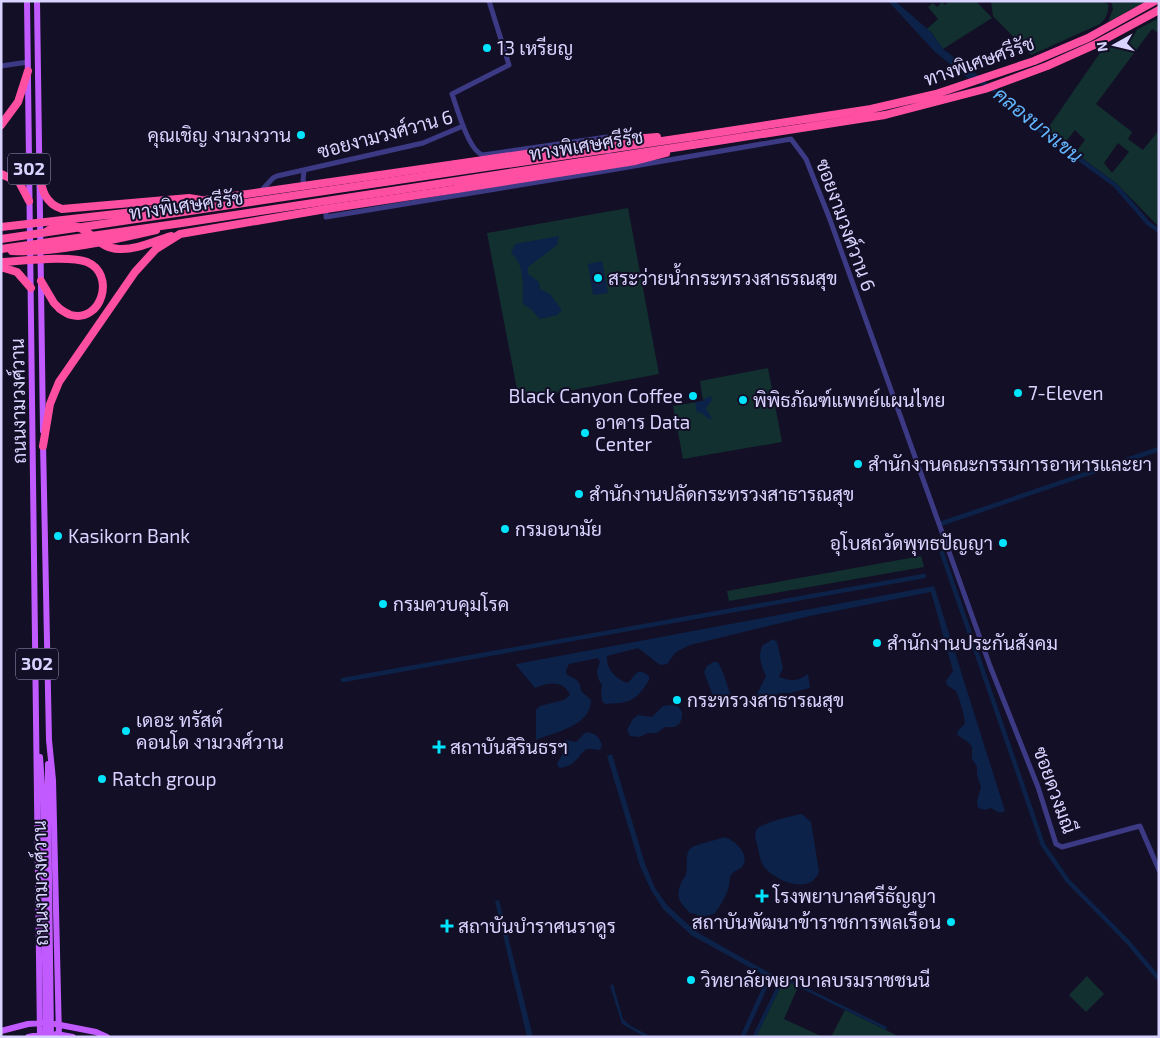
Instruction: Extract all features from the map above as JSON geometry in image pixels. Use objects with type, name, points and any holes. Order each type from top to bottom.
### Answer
[{"type":"highway","name":"ทางพิเศษศรีรัช","points":[[1,239],[871,109],[936,94],[1034,61],[1088,38],[1142,10],[1155,1]]},
{"type":"highway","name":"ทางพิเศษศรีรัช","points":[[1,249],[24,251],[72,246],[134,235],[182,223],[885,115],[976,91],[1064,59],[1147,18],[1159,10]]},
{"type":"highway","points":[[1147,18],[1159,15]]},
{"type":"highway","points":[[1,125],[21,95],[28,71]]},
{"type":"highway","points":[[1,227],[189,205],[205,200],[396,174],[621,140],[689,136]]},
{"type":"highway","points":[[40,236],[51,228],[73,224],[106,246],[118,249],[132,249],[180,234],[326,213],[400,198],[635,161],[692,145]]},
{"type":"highway","points":[[39,173],[43,191],[49,203],[62,208],[189,198],[205,200]]},
{"type":"highway","points":[[1,174],[19,182],[29,201]]},
{"type":"highway","points":[[396,174],[402,176],[407,183],[407,189],[400,198]]},
{"type":"highway","points":[[43,446],[50,404],[59,382],[135,272],[156,249],[180,234]]},
{"type":"highway","points":[[1,262],[74,259],[87,261],[102,276],[104,287],[101,299],[94,309],[82,315],[71,315],[54,303],[41,281]]},
{"type":"highway","points":[[1,267],[17,272],[31,288]]},
{"type":"main road","name":"ถนนงามวงศ์วาน","points":[[27,1],[38,741],[45,798]]},
{"type":"main road","name":"ถนนงามวงศ์วาน","points":[[37,1],[43,446],[49,740],[53,789],[57,1024]]},
{"type":"main road","name":"ถนนงามวงศ์วาน","points":[[45,798],[49,740]]},
{"type":"main road","name":"ถนนงามวงศ์วาน","points":[[38,741],[36,758],[44,1023]]},
{"type":"main road","points":[[45,798],[46,1035]]},
{"type":"main road","points":[[46,1035],[44,1023],[50,990],[57,979]]},
{"type":"main road","points":[[1,1031],[28,1024],[44,1023],[96,1032],[108,1037]]},
{"type":"main road","points":[[46,1035],[57,1024]]},
{"type":"main road","name":"302","points":[[57,1024],[59,1036]]},
{"type":"main road","points":[[28,1037],[46,1035],[72,1037]]},
{"type":"street","points":[[463,126],[452,94],[509,65],[489,1]]},
{"type":"street","points":[[1,66],[28,62]]},
{"type":"street","name":"ซอยงามวงศ์วาน 6","points":[[260,193],[273,178],[423,143],[463,126],[474,148],[479,154],[483,155],[607,138],[611,170],[791,138],[804,155],[829,217],[990,666]]},
{"type":"street","points":[[304,170],[303,182],[306,186]]},
{"type":"street","points":[[326,213],[611,170]]},
{"type":"street","name":"ซอยดวงมณี","points":[[990,666],[1027,756],[1056,844],[1059,847],[1140,826],[1159,870]]},
{"type":"green space","points":[[949,1],[976,1],[992,18],[943,49],[927,29],[938,19],[928,7],[933,3],[937,7],[942,2],[945,5]]},
{"type":"green space","points":[[991,1],[1101,1],[1108,4],[1108,10],[1100,24],[1031,55],[993,16]]},
{"type":"green space","points":[[1111,1],[1147,1],[1108,22],[1113,9]]},
{"type":"green space","points":[[1159,18],[1159,30],[1157,32],[1152,29],[1096,104],[1132,132],[1128,139],[1143,150],[1159,130],[1159,227],[1116,183],[1075,153],[1085,140],[1075,130],[1065,143],[1046,131],[1104,47]],"holes":[[[1118,143],[1129,152],[1112,173],[1104,163]]]},
{"type":"green space","points":[[628,208],[659,374],[519,400],[487,233]]},
{"type":"green space","points":[[768,368],[782,442],[683,459],[673,406],[703,401],[700,381]]},
{"type":"green space","points":[[921,556],[924,567],[729,601],[727,591]]},
{"type":"green space","points":[[1087,976],[1104,994],[1086,1012],[1069,995]]},
{"type":"green space","points":[[784,980],[798,987],[784,1019],[823,1037],[756,1037]]},
{"type":"green space","points":[[845,1010],[900,1037],[831,1037]]},
{"type":"water","points":[[888,1],[895,1],[931,32],[943,49],[979,76],[969,79],[935,52]]},
{"type":"water","points":[[559,236],[557,245],[528,267],[528,274],[539,282],[540,289],[550,294],[562,310],[557,315],[540,319],[523,304],[521,270],[516,258],[511,253],[515,244]]},
{"type":"water","name":"สระว่ายน้ำกระทรวงสาธรณสุข","points":[[602,261],[608,293],[593,295],[588,264]]},
{"type":"water","points":[[711,396],[712,400],[706,408],[712,419],[709,419],[700,412],[697,413],[695,402],[703,401]]},
{"type":"water","points":[[934,586],[1005,811],[1003,812],[998,812],[991,808],[985,810],[978,808],[977,801],[981,787],[977,775],[977,767],[972,759],[972,747],[957,735],[965,723],[956,691],[947,685],[946,681],[953,671],[931,592],[810,616],[690,645],[676,652],[667,664],[660,665],[638,648],[607,656],[608,665],[612,673],[627,683],[638,672],[649,676],[649,680],[640,693],[626,702],[605,704],[602,701],[602,685],[597,674],[600,662],[598,658],[569,664],[566,670],[567,675],[577,681],[581,691],[591,700],[589,709],[579,722],[571,727],[536,740],[536,710],[540,706],[564,700],[570,695],[564,687],[555,684],[545,684],[535,688],[516,664]]},
{"type":"water","points":[[773,639],[777,642],[783,668],[779,677],[794,680],[808,674],[810,688],[790,693],[778,693],[771,701],[763,702],[757,698],[766,676],[761,665],[760,654],[762,646]]},
{"type":"water","points":[[713,662],[718,662],[724,675],[730,694],[725,698],[714,699],[704,672],[707,666]]},
{"type":"water","points":[[663,706],[678,706],[682,712],[680,723],[675,727],[665,727],[657,733],[648,733],[639,737],[630,736],[627,730],[633,719],[638,715],[652,717]]},
{"type":"water","points":[[586,732],[598,737],[602,745],[600,750],[587,749],[575,762],[560,768],[557,765],[566,740],[576,742]]},
{"type":"water","points":[[612,754],[645,864],[655,888],[667,905],[695,931],[773,975],[745,1037],[740,1037],[767,977],[691,935],[663,909],[651,890],[640,866],[607,756]]},
{"type":"water","points":[[802,814],[811,822],[819,872],[815,879],[801,885],[786,882],[771,874],[764,867],[755,832],[765,824]]},
{"type":"water","points":[[725,837],[741,849],[744,854],[744,863],[741,868],[731,875],[726,894],[714,914],[699,917],[696,914],[690,913],[681,903],[678,893],[686,874],[688,853],[689,850],[696,846]]},
{"type":"water","points":[[499,900],[533,1037],[527,1037],[495,901]]},
{"type":"water","points":[[782,976],[887,1027],[886,1030],[784,980],[756,1037],[752,1037]]},
{"type":"water","points":[[613,984],[623,1019],[631,1026],[652,1037],[645,1037],[622,1024],[610,986]]},
{"type":"waterway","name":"คลองบางเขน","points":[[978,80],[1008,97],[1038,129],[1115,185],[1148,223],[1159,231]]},
{"type":"waterway","points":[[943,523],[1159,449]]},
{"type":"waterway","points":[[942,553],[1043,845],[1068,881],[1128,942],[1159,979]]},
{"type":"waterway","points":[[343,680],[924,576]]},
{"type":"railway","points":[[1,1036],[5,1037]]},
{"type":"place","name":"13 เหรียญ","points":[[487,48]]},
{"type":"place","name":"คุณเชิญ งามวงวาน","points":[[301,135]]},
{"type":"place","name":"สระว่ายน้ำกระทรวงสาธรณสุข","points":[[598,278]]},
{"type":"place","name":"7-Eleven","points":[[1018,393]]},
{"type":"place","name":"Black Canyon Coffee","points":[[693,396]]},
{"type":"place","name":"พิพิธภัณฑ์แพทย์แผนไทย","points":[[743,400]]},
{"type":"place","name":"อาคาร Data Center","points":[[585,433]]},
{"type":"place","name":"สำนักงานคณะกรรมการอาหารและยา","points":[[858,464]]},
{"type":"place","name":"สำนักงานปลัดกระทรวงสาธารณสุข","points":[[579,494]]},
{"type":"place","name":"กรมอนามัย","points":[[505,529]]},
{"type":"place","name":"Kasikorn Bank","points":[[58,536]]},
{"type":"place","name":"อุโบสถวัดพุทธปัญญา","points":[[1003,543]]},
{"type":"place","name":"กรมควบคุมโรค","points":[[383,604]]},
{"type":"place","name":"สำนักงานประกันสังคม","points":[[877,643]]},
{"type":"place","name":"กระทรวงสาธารณสุข","points":[[677,700]]},
{"type":"place","name":"เดอะ ทรัสต์ คอนโด งามวงศ์วาน","points":[[126,731]]},
{"type":"place","name":"สถาบันสิรินธรฯ","points":[[439,747]]},
{"type":"place","name":"Ratch group","points":[[102,779]]},
{"type":"place","name":"โรงพยาบาลศรีธัญญา","points":[[762,896]]},
{"type":"place","name":"สถาบันพัฒนาข้าราชการพลเรือน","points":[[951,922]]},
{"type":"place","name":"สถาบันบำราศนราดูร","points":[[447,926]]},
{"type":"place","name":"วิทยาลัยพยาบาลบรมราชชนนี","points":[[691,980]]}]
